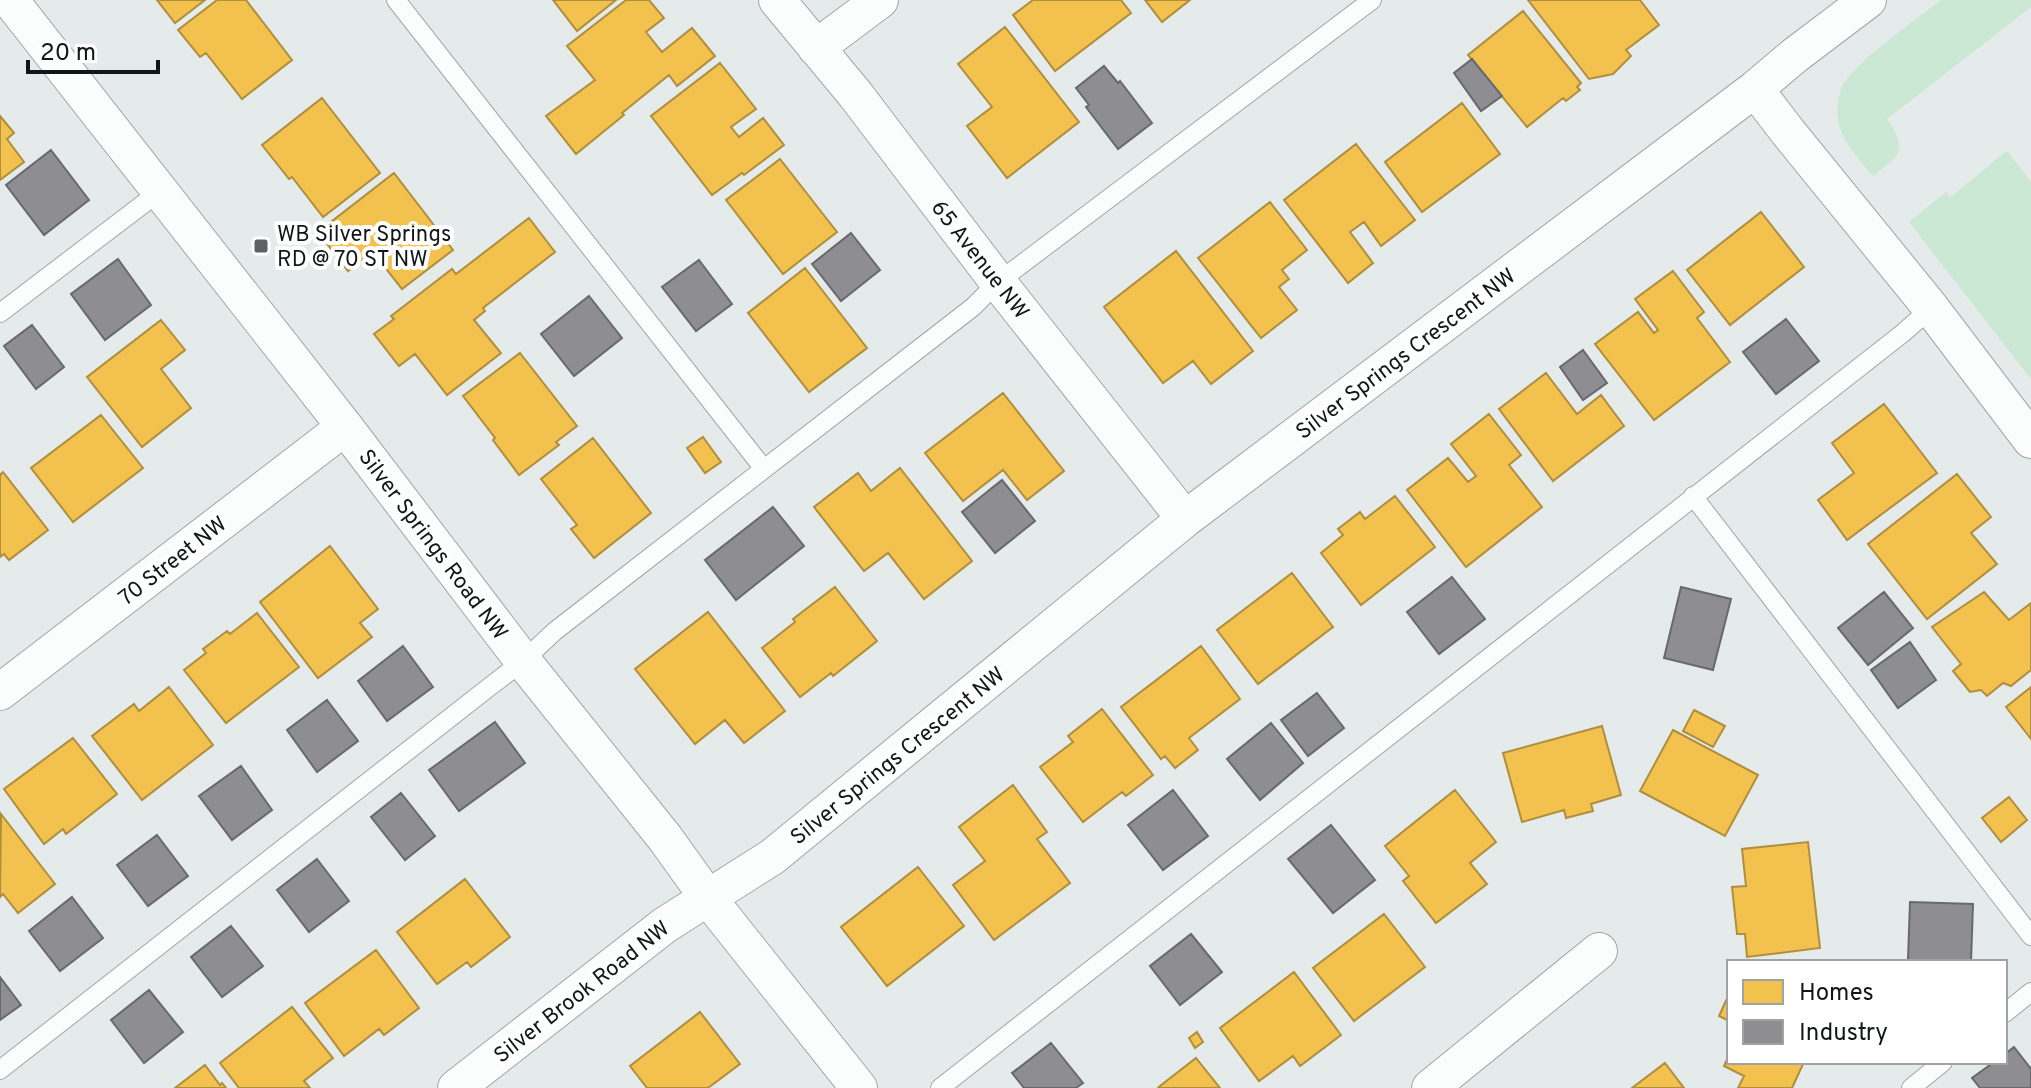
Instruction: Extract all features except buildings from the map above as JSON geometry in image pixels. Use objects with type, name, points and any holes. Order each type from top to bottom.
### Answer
[{"type":"street","name":"Silver Springs Road NW","points":[[10,0],[859,1088]]},
{"type":"street","name":"65 Avenue NW","points":[[777,0],[855,94],[1185,519]]},
{"type":"street","points":[[816,48],[880,0]]},
{"type":"street","name":"Silver Springs Crescent NW","points":[[708,898],[772,857],[1185,519],[1755,89],[1868,0]]},
{"type":"street","points":[[1755,89],[1931,308],[2031,440]]},
{"type":"street","name":"70 Street NW","points":[[0,692],[345,427]]},
{"type":"street","name":"Silver Brook Road NW","points":[[456,1088],[665,925],[708,898]]},
{"type":"street","points":[[1430,1088],[1599,951]]},
{"type":"lane","points":[[396,0],[764,469]]},
{"type":"lane","points":[[0,1070],[523,661],[555,631],[973,307],[998,282],[1372,0]]},
{"type":"lane","points":[[0,313],[159,192]]},
{"type":"lane","points":[[940,1088],[1931,308]]},
{"type":"lane","points":[[1693,496],[2031,936]]},
{"type":"lane","points":[[2007,1011],[2031,992]]},
{"type":"lane","points":[[1911,1088],[1941,1064]]},
{"type":"green space","points":[[1941,0],[2031,0],[2031,7],[1887,119],[1898,138],[1898,152],[1873,176],[1841,131],[1837,110],[1840,91],[1858,66]]},
{"type":"green space","points":[[2005,152],[2031,182],[2031,379],[1909,222],[1946,192],[1951,197]]},
{"type":"place","name":"WB Silver Springs RD @ 70 ST NW","points":[[261,246]]}]
